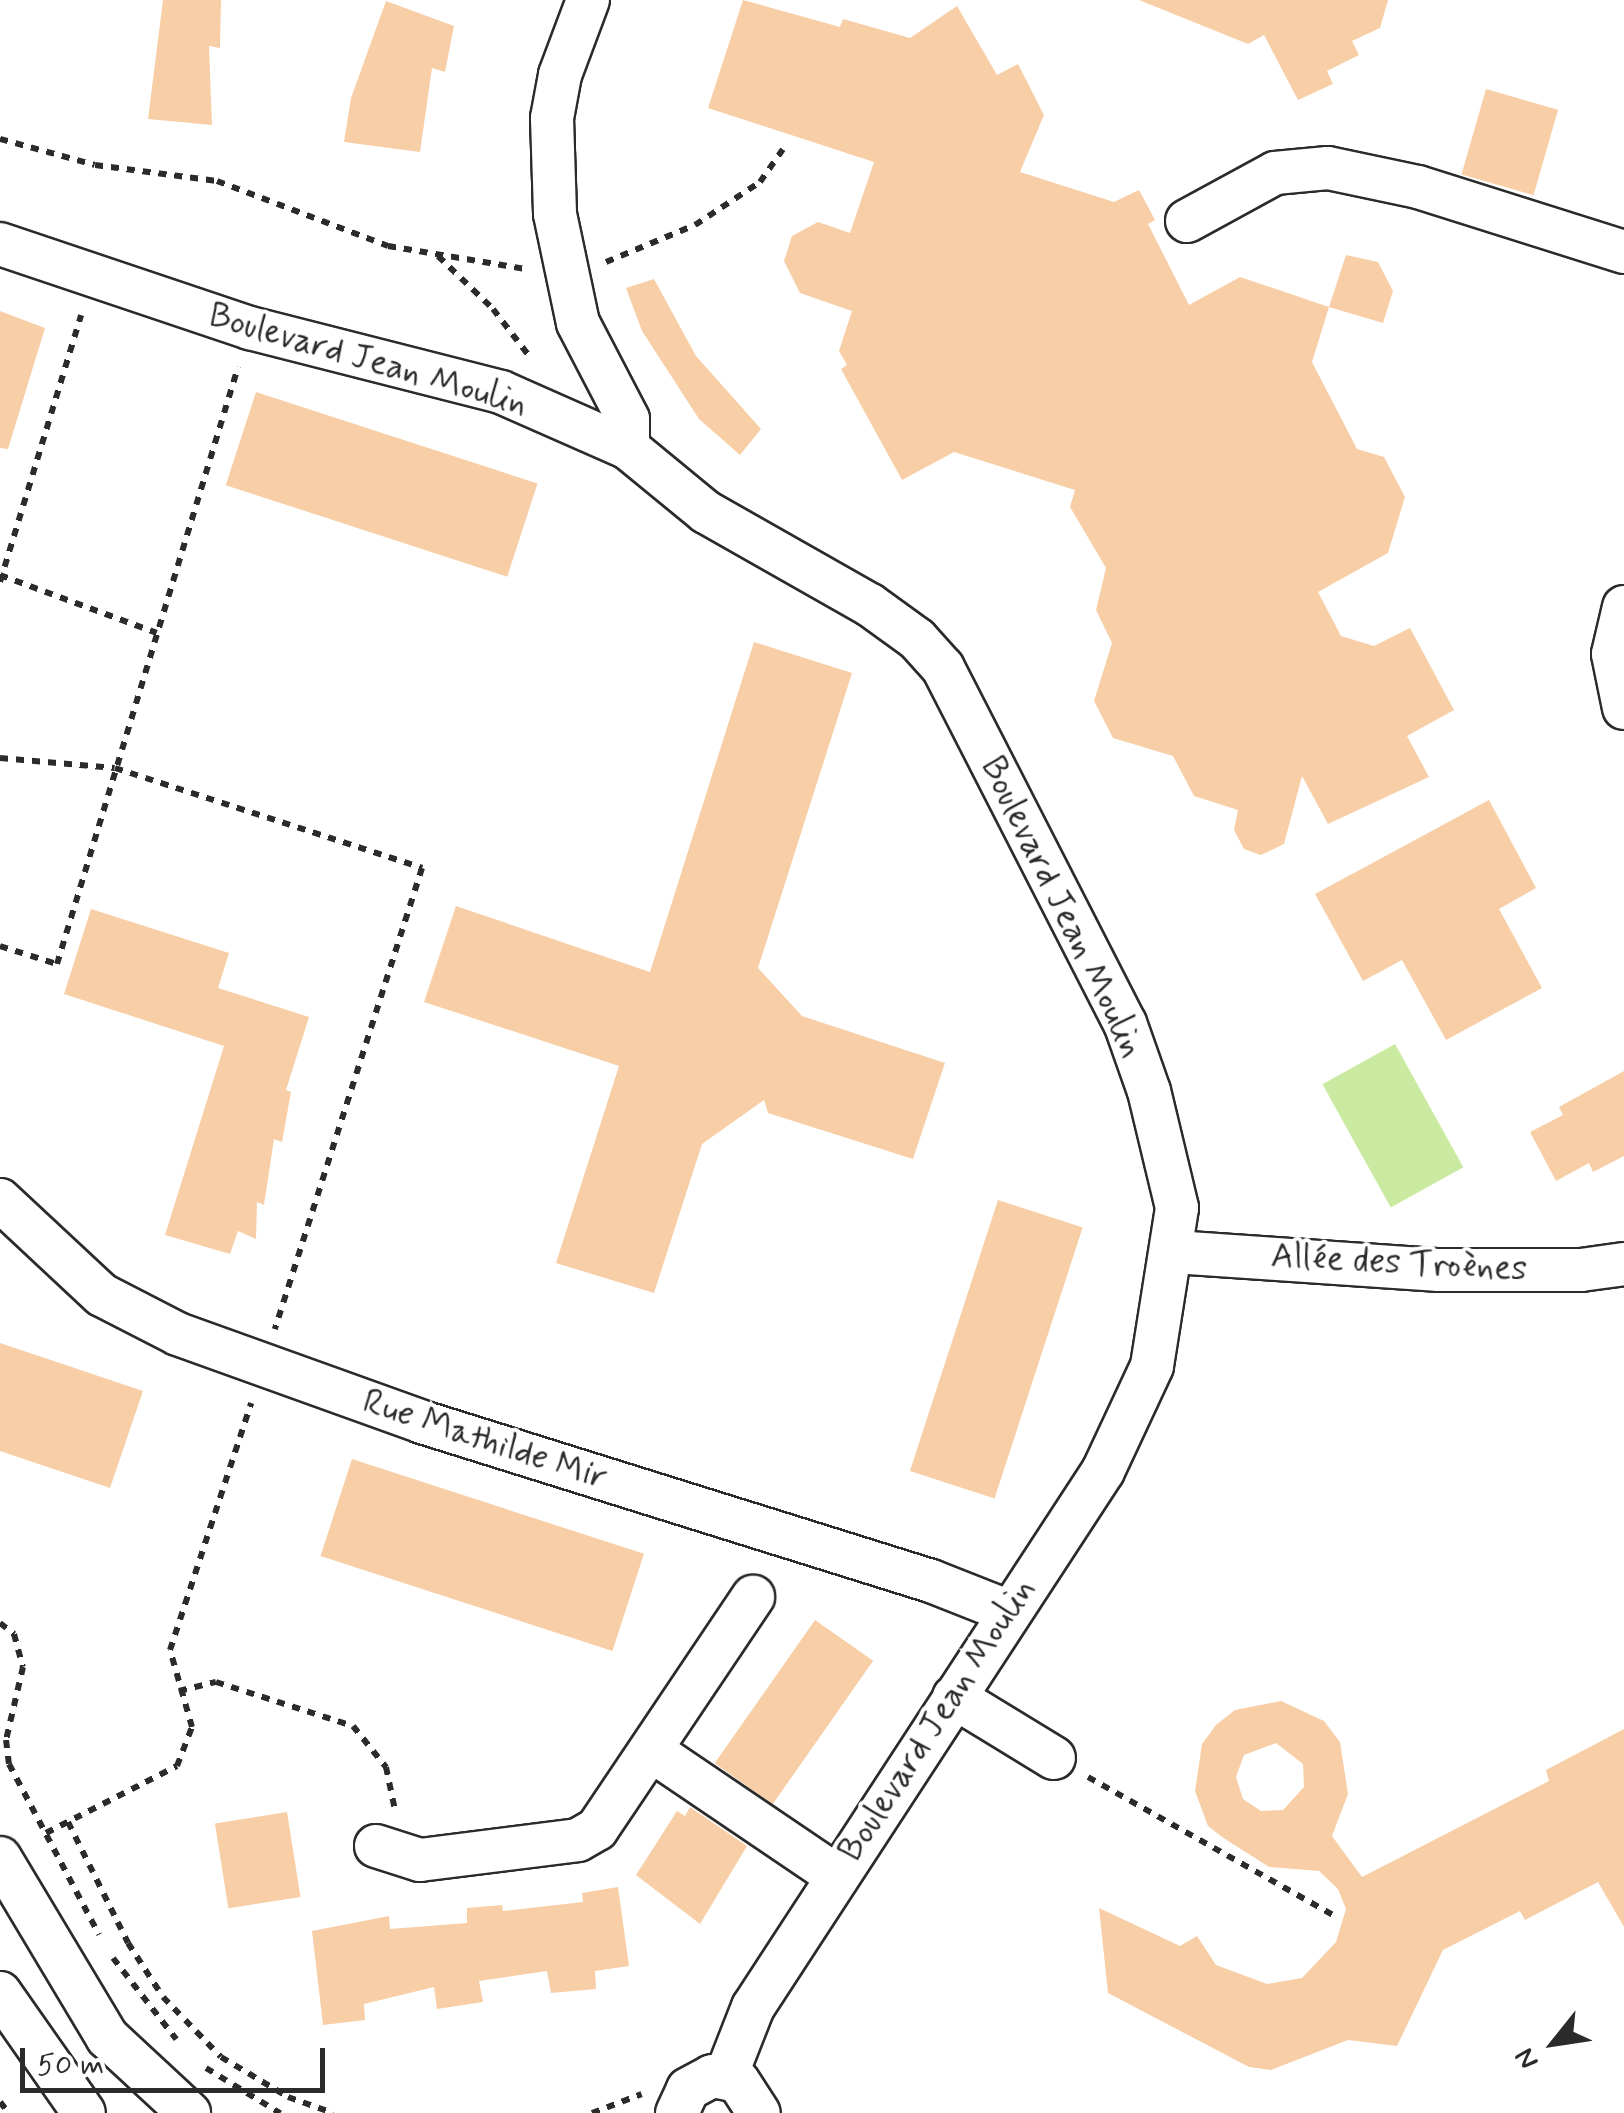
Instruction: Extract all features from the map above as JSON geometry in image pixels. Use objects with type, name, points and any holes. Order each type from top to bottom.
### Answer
[{"type":"street","points":[[588,0],[560,75],[552,118],[555,214],[578,323],[628,420],[628,448]]},
{"type":"street","points":[[1187,221],[1275,173],[1328,168],[1418,186],[1624,252]]},
{"type":"street","name":"Boulevard Jean Moulin","points":[[0,244],[250,328],[500,392],[628,448],[706,512],[870,605],[917,639],[942,668],[1125,1023],[1168,1159],[1176,1208],[1174,1252],[1152,1366],[1129,1426],[753,2007],[726,2076]]},
{"type":"street","points":[[1624,607],[1613,654],[1624,708]]},
{"type":"street","name":"Rue Mathilde Mir","points":[[0,1200],[102,1295],[178,1334],[422,1422],[931,1580],[1006,1611]]},
{"type":"street","name":"Allée des Troènes","points":[[1174,1252],[1439,1270],[1581,1270],[1624,1264]]},
{"type":"street","points":[[390,1850],[420,1860],[578,1840],[597,1829],[754,1597]]},
{"type":"street","points":[[954,1698],[1054,1758]]},
{"type":"street","points":[[652,1751],[836,1875]]},
{"type":"street","points":[[0,1858],[107,2037],[189,2113]]},
{"type":"street","points":[[0,1993],[84,2113]]},
{"type":"street","points":[[663,2102],[688,2088],[726,2076],[749,2090],[759,2113]]},
{"type":"path","points":[[0,139],[94,165],[217,181],[388,246],[566,273],[638,253],[695,225],[760,182],[783,149]]},
{"type":"path","points":[[437,256],[493,309],[530,358],[547,412]]},
{"type":"path","points":[[92,278],[1,578],[157,633]]},
{"type":"path","points":[[0,946],[56,964],[250,328]]},
{"type":"path","points":[[0,758],[115,768],[422,868],[170,1650],[192,1727],[177,1766],[46,1833]]},
{"type":"path","points":[[0,1623],[14,1634],[22,1667],[6,1740],[9,1764],[106,1949],[185,2050]]},
{"type":"path","points":[[180,1691],[216,1682],[353,1726],[386,1767],[390,1850]]},
{"type":"path","points":[[1054,1758],[1335,1916]]},
{"type":"path","points":[[68,1822],[128,1943],[164,1996],[221,2058],[288,2097],[333,2113]]},
{"type":"path","points":[[198,2064],[280,2113]]},
{"type":"path","points":[[0,2102],[9,2113]]},
{"type":"path","points":[[592,2113],[663,2102]]},
{"type":"green space","points":[[1395,1044],[1463,1167],[1391,1208],[1322,1084]]},
{"type":"building","points":[[163,0],[221,0],[220,48],[209,46],[212,125],[148,119]]},
{"type":"building","points":[[743,0],[840,27],[843,19],[910,38],[957,6],[997,75],[1018,64],[1044,115],[1020,172],[1114,202],[1139,190],[1155,220],[1148,224],[1189,305],[1240,277],[1329,307],[1312,362],[1357,449],[1384,457],[1405,497],[1388,553],[1318,592],[1341,636],[1374,646],[1410,628],[1454,710],[1407,736],[1429,777],[1328,824],[1302,776],[1284,844],[1261,855],[1244,849],[1234,830],[1238,810],[1194,796],[1173,756],[1113,738],[1094,701],[1112,643],[1096,610],[1106,568],[1070,507],[1075,490],[954,452],[902,480],[841,369],[847,365],[839,351],[852,311],[800,293],[784,261],[792,236],[818,222],[850,233],[874,162],[708,108]]},
{"type":"building","points":[[1139,0],[1388,0],[1380,28],[1352,41],[1359,55],[1327,71],[1333,84],[1298,100],[1264,35],[1248,44]]},
{"type":"building","points":[[386,1],[454,26],[445,72],[432,68],[420,152],[344,142],[351,98]]},
{"type":"building","points":[[1486,89],[1558,110],[1534,195],[1461,175]]},
{"type":"building","points":[[1346,255],[1378,262],[1393,291],[1383,323],[1329,307]]},
{"type":"building","points":[[654,279],[696,356],[761,429],[740,455],[699,419],[642,331],[626,288]]},
{"type":"building","points":[[0,311],[45,328],[8,449],[0,448]]},
{"type":"building","points":[[256,392],[538,483],[507,577],[226,485]]},
{"type":"building","points":[[754,642],[852,673],[758,968],[802,1016],[945,1063],[913,1159],[768,1113],[764,1100],[702,1144],[654,1293],[556,1263],[619,1066],[424,1002],[456,906],[650,972]]},
{"type":"building","points":[[1489,800],[1536,888],[1499,909],[1542,988],[1446,1040],[1402,960],[1363,981],[1315,894]]},
{"type":"building","points":[[91,909],[229,953],[218,988],[309,1017],[286,1090],[291,1092],[282,1142],[274,1139],[264,1205],[257,1202],[256,1239],[238,1231],[230,1254],[165,1235],[224,1046],[64,994]]},
{"type":"building","points":[[1624,1071],[1624,1156],[1593,1172],[1589,1163],[1556,1181],[1530,1132],[1563,1115],[1559,1107]]},
{"type":"building","points":[[998,1200],[1083,1228],[995,1499],[910,1471]]},
{"type":"building","points":[[0,1343],[143,1391],[110,1488],[0,1451]]},
{"type":"building","points":[[352,1459],[644,1554],[612,1651],[320,1556]]},
{"type":"building","points":[[815,1620],[873,1661],[773,1804],[715,1763]]},
{"type":"building","points":[[1281,1701],[1324,1721],[1340,1742],[1348,1794],[1332,1836],[1362,1877],[1549,1781],[1546,1770],[1624,1729],[1624,1927],[1598,1882],[1525,1920],[1520,1911],[1443,1950],[1397,2046],[1348,2040],[1271,2070],[1249,2067],[1108,1993],[1099,1908],[1180,1946],[1197,1936],[1216,1965],[1267,1984],[1302,1978],[1336,1942],[1346,1909],[1338,1889],[1319,1871],[1269,1867],[1208,1826],[1195,1791],[1202,1744],[1216,1725],[1235,1710]],"holes":[[[1276,1743],[1303,1764],[1304,1787],[1283,1810],[1261,1811],[1243,1799],[1236,1777],[1244,1755]]]},
{"type":"building","points":[[690,1807],[747,1846],[700,1924],[636,1875],[677,1811],[685,1816]]},
{"type":"building","points":[[287,1812],[300,1897],[228,1908],[215,1823]]},
{"type":"building","points":[[618,1887],[629,1966],[595,1971],[596,1989],[551,1993],[547,1971],[479,1981],[483,2002],[437,2009],[434,1987],[364,2004],[365,2020],[323,2025],[312,1931],[389,1916],[390,1929],[467,1923],[467,1908],[502,1905],[503,1911],[583,1902],[582,1893]]}]
